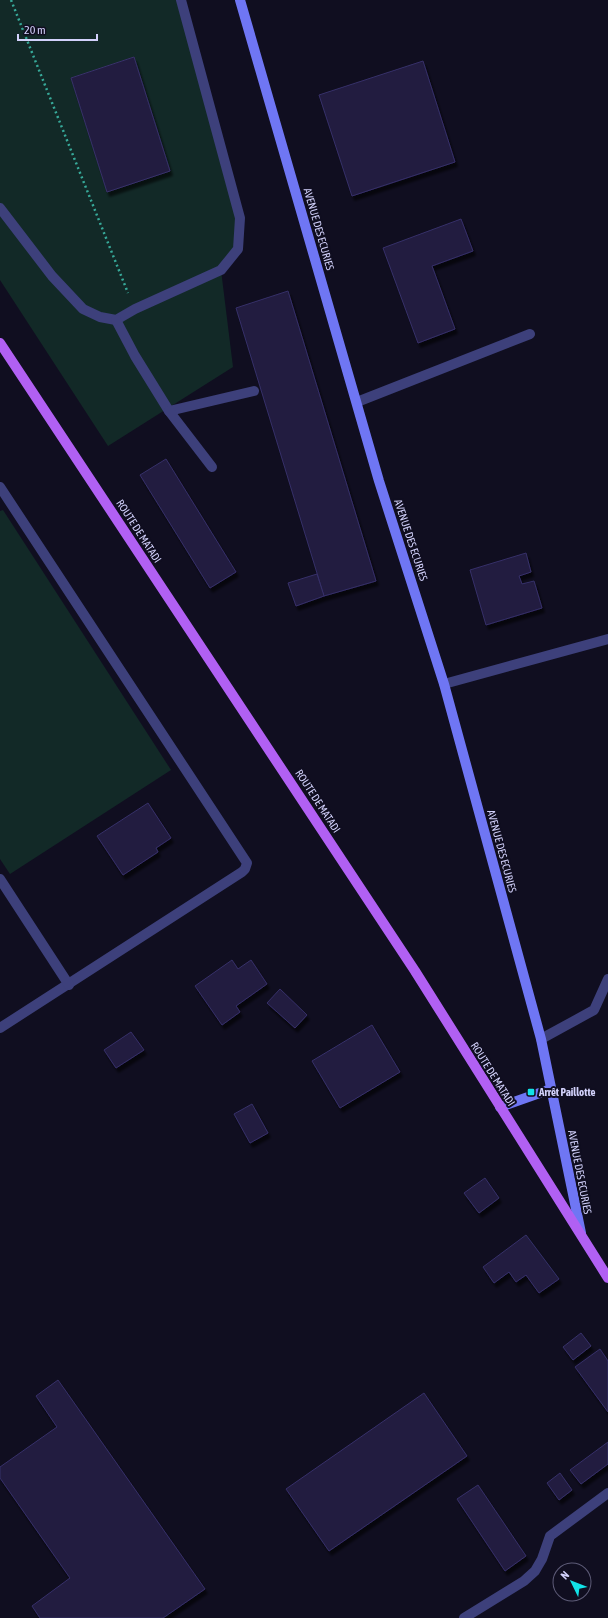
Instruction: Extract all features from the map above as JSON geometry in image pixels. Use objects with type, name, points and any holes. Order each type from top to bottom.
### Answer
[{"type":"main road","name":"ROUTE DE MATADI","points":[[0,343],[415,971],[608,1278]]},
{"type":"street","points":[[0,208],[52,276],[83,309],[100,317],[116,320],[135,309],[220,270],[238,249],[240,218],[181,0]]},
{"type":"street","name":"AVENUE DES ECURIES","points":[[240,0],[379,481],[444,684],[541,1039],[581,1237]]},
{"type":"street","points":[[116,320],[135,356],[169,411],[212,467]]},
{"type":"street","points":[[357,402],[530,334]]},
{"type":"street","points":[[169,411],[254,391]]},
{"type":"street","points":[[0,1028],[69,985],[242,872],[248,863],[2,493]]},
{"type":"street","points":[[444,684],[608,639]]},
{"type":"street","points":[[0,879],[69,985]]},
{"type":"street","points":[[541,1039],[594,1010],[608,979]]},
{"type":"street","points":[[500,1107],[551,1089]]},
{"type":"street","points":[[464,1618],[524,1581],[535,1571],[542,1559],[550,1536],[608,1494]]},
{"type":"path","points":[[11,0],[135,309]]},
{"type":"green space","points":[[0,0],[181,0],[240,218],[238,249],[221,270],[233,367],[108,446],[0,280]]},
{"type":"green space","points":[[3,510],[171,770],[10,874],[0,859],[0,511]]},
{"type":"building","points":[[134,57],[170,171],[107,192],[71,78]]},
{"type":"building","points":[[423,61],[455,162],[352,196],[319,95]]},
{"type":"building","points":[[461,219],[473,251],[432,266],[455,329],[418,343],[383,248]]},
{"type":"building","points":[[288,291],[376,581],[324,596],[236,308]]},
{"type":"building","points":[[166,459],[236,572],[210,588],[140,475]]},
{"type":"building","points":[[526,553],[531,572],[519,576],[522,584],[534,581],[542,608],[486,625],[470,570]]},
{"type":"building","points":[[317,574],[324,596],[296,606],[288,583]]},
{"type":"building","points":[[148,803],[171,838],[156,848],[158,852],[123,875],[97,836]]},
{"type":"building","points":[[232,960],[238,969],[251,960],[267,984],[236,1006],[240,1012],[222,1025],[195,986]]},
{"type":"building","points":[[280,989],[307,1015],[295,1028],[267,1003]]},
{"type":"building","points":[[372,1025],[400,1072],[340,1108],[312,1061]]},
{"type":"building","points":[[131,1032],[144,1050],[116,1068],[104,1050]]},
{"type":"building","points":[[252,1104],[268,1133],[250,1143],[234,1114]]},
{"type":"building","points":[[485,1178],[499,1198],[479,1213],[464,1193]]},
{"type":"building","points":[[526,1235],[559,1279],[539,1293],[526,1275],[516,1282],[509,1272],[494,1283],[483,1267]]},
{"type":"building","points":[[581,1333],[591,1346],[573,1360],[563,1347]]},
{"type":"building","points":[[600,1349],[608,1361],[608,1412],[575,1367]]},
{"type":"building","points":[[58,1380],[205,1589],[163,1618],[40,1618],[32,1606],[70,1578],[0,1478],[0,1467],[57,1427],[36,1396]]},
{"type":"building","points":[[424,1393],[467,1456],[329,1551],[286,1489]]},
{"type":"building","points":[[608,1442],[608,1464],[581,1484],[570,1470]]},
{"type":"building","points":[[560,1473],[572,1490],[559,1500],[547,1483]]},
{"type":"building","points":[[478,1485],[526,1556],[505,1571],[457,1499]]},
{"type":"place","name":"Arrêt Paillotte","points":[[531,1092]]}]
